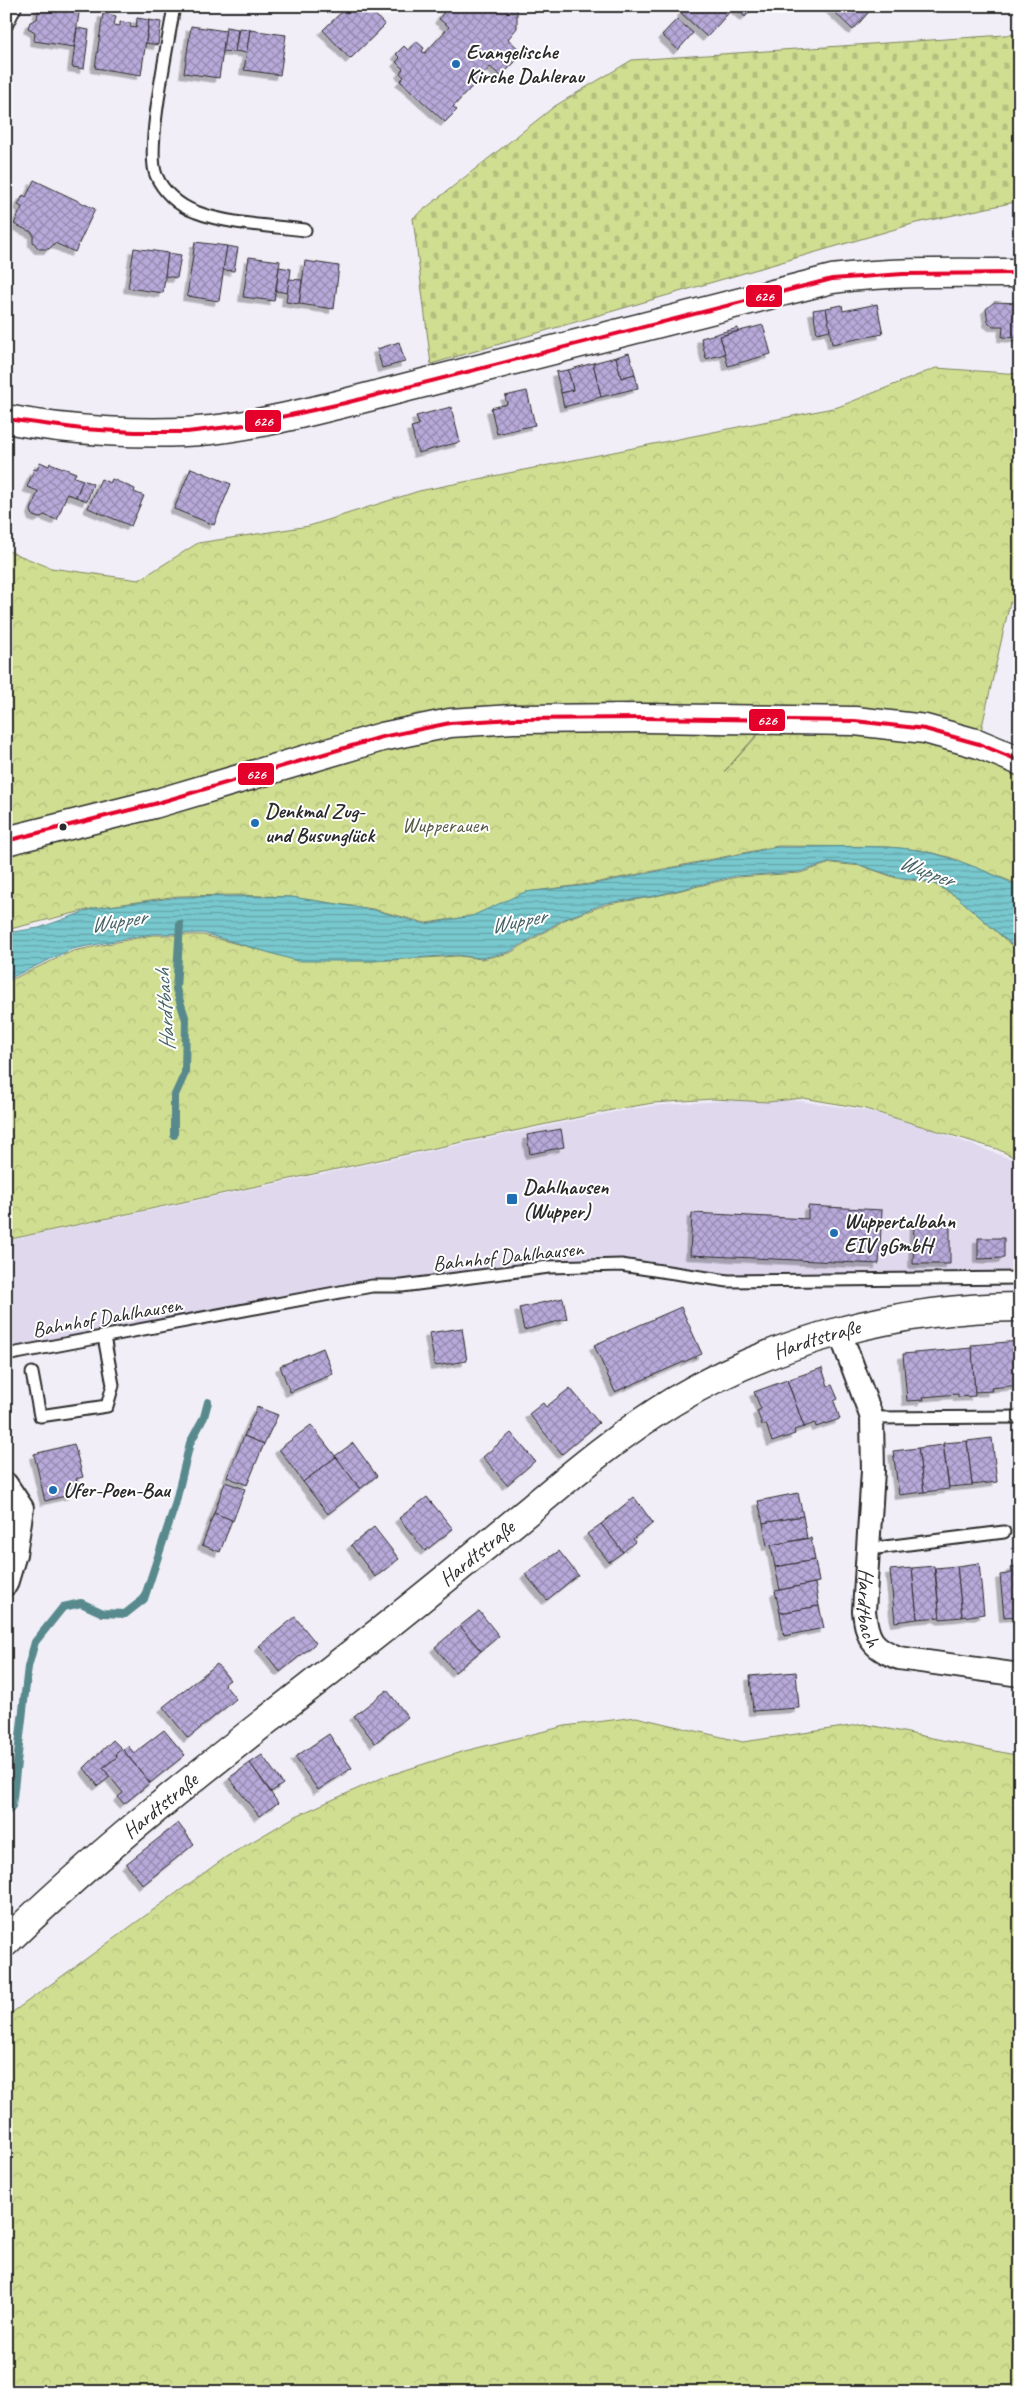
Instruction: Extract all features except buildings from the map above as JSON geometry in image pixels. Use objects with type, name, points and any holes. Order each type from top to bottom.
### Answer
[{"type":"main road","points":[[10,418],[123,431],[210,430],[276,420],[832,279],[911,272],[1020,273]]},
{"type":"main road","points":[[6,841],[154,804],[382,737],[450,723],[513,719],[643,718],[855,721],[925,728],[979,744],[1020,761]]},
{"type":"main road","name":"Hardtstraße","points":[[6,1942],[64,1887],[155,1809],[413,1605],[574,1472],[624,1435],[674,1402],[752,1362],[839,1330],[944,1311],[1020,1307]]},
{"type":"street","name":"Hardtbach","points":[[839,1330],[872,1418],[873,1471],[864,1611],[866,1627],[872,1643],[883,1652],[899,1658],[1020,1675]]},
{"type":"street","points":[[6,1484],[22,1508],[15,1554],[6,1584]]},
{"type":"lane","points":[[6,26],[16,6]]},
{"type":"lane","points":[[174,6],[155,128],[152,162],[156,176],[176,202],[196,212],[234,221],[305,230]]},
{"type":"lane","name":"Bahnhof Dahlhausen","points":[[6,1355],[372,1286],[402,1286],[550,1267],[621,1265],[728,1281],[1020,1278]]},
{"type":"lane","points":[[32,1373],[40,1416],[107,1406],[113,1385],[104,1337]]},
{"type":"lane","points":[[872,1418],[1020,1417]]},
{"type":"lane","points":[[869,1549],[1004,1532]]},
{"type":"shaded area","points":[[733,1100],[800,1101],[863,1110],[921,1126],[1020,1162],[1020,1278],[728,1281],[621,1265],[402,1286],[6,1355],[6,1241],[614,1112],[650,1106]]},
{"type":"green space","points":[[1020,34],[1020,201],[916,223],[431,364],[413,218],[555,106],[632,60]]},
{"type":"green space","points":[[936,368],[1020,374],[1020,606],[1010,602],[981,731],[514,713],[6,832],[6,550],[51,568],[139,580],[198,543],[309,526],[419,491],[838,407]]},
{"type":"green space","name":"Wupperauen","points":[[767,723],[724,772],[769,723],[872,723],[1020,767],[1020,885],[949,857],[920,850],[888,847],[778,846],[589,884],[526,892],[473,916],[426,923],[373,909],[290,897],[235,895],[178,896],[95,908],[6,930],[6,849],[450,727]]},
{"type":"green space","points":[[831,863],[862,866],[896,878],[932,883],[959,898],[1020,953],[1020,1160],[997,1149],[862,1108],[803,1098],[768,1102],[713,1099],[653,1103],[612,1110],[6,1240],[6,982],[73,951],[152,935],[203,935],[299,960],[371,961],[459,956],[482,959],[510,953],[566,919],[608,904],[652,897],[737,877],[800,873]]},
{"type":"green space","points":[[636,1717],[743,1742],[864,1724],[1020,1756],[1020,2392],[6,2392],[6,2017],[226,1857],[296,1816],[384,1777],[461,1752],[565,1726]]},
{"type":"water","name":"Wupper","points":[[870,846],[923,851],[948,857],[996,876],[1020,887],[1020,952],[956,896],[931,882],[896,877],[860,865],[831,862],[799,872],[735,876],[650,897],[606,903],[564,919],[509,952],[481,958],[456,955],[371,961],[297,961],[203,933],[151,934],[72,949],[6,980],[6,933],[39,928],[95,908],[180,897],[292,897],[374,910],[425,924],[472,916],[525,892],[589,885],[777,847]]},
{"type":"waterway","name":"Hardtbach","points":[[174,1135],[174,1097],[185,1073],[186,1020],[176,989],[180,924]]},
{"type":"waterway","name":"Hardtbach","points":[[6,1813],[12,1806],[28,1667],[35,1642],[63,1607],[81,1603],[103,1613],[125,1614],[144,1599],[175,1505],[190,1443],[204,1417],[208,1402]]},
{"type":"transit line","name":"626","points":[[6,419],[82,429],[135,432],[187,432],[245,425],[345,403],[832,279],[903,274],[1020,273]]},
{"type":"transit line","name":"626","points":[[6,841],[154,804],[382,737],[450,723],[513,719],[643,718],[855,721],[925,729],[979,744],[1020,761]]},
{"type":"place","name":"Evangelische Kirche Dahlerau","points":[[456,64]]},
{"type":"place","name":"Denkmal Zug- und Busunglück","points":[[255,823]]},
{"type":"place","name":"Dahlhausen (Wupper)","points":[[512,1199]]},
{"type":"place","name":"Wuppertalbahn EIV gGmbH","points":[[834,1233]]},
{"type":"place","name":"Ufer-Poen-Bau","points":[[53,1490]]}]
